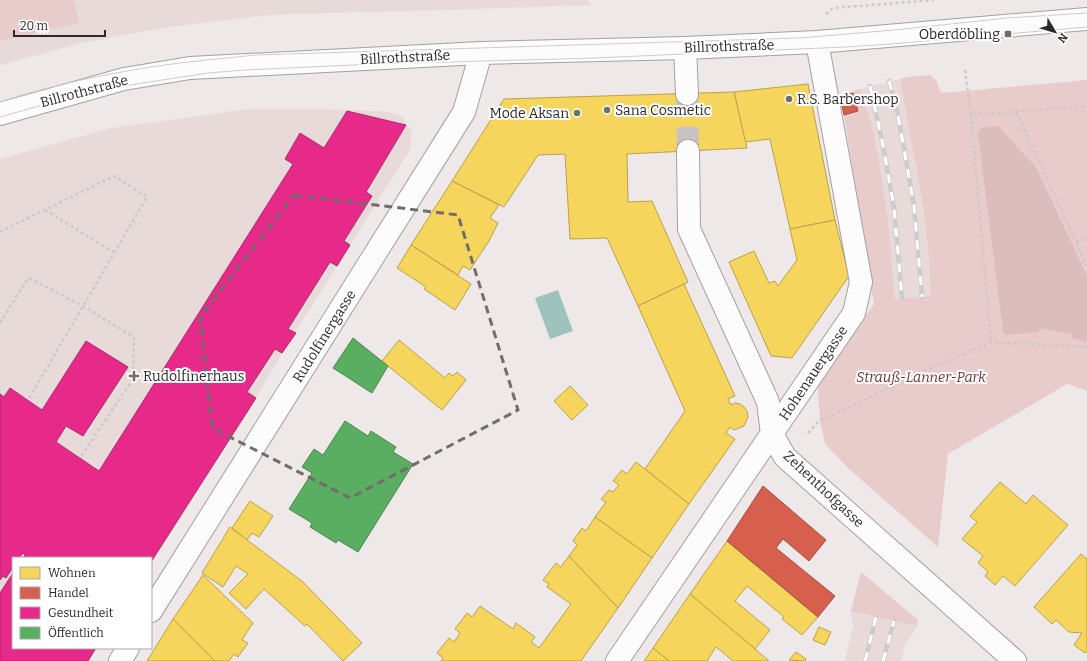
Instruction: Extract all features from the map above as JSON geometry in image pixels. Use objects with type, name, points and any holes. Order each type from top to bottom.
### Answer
[{"type":"street","name":"Billrothstraße","points":[[0,114],[124,79],[190,68],[481,53],[685,48],[816,42],[1087,19]]},
{"type":"street","name":"Hohenauergasse","points":[[617,661],[854,313],[860,282],[816,42]]},
{"type":"street","points":[[685,48],[687,94]]},
{"type":"street","name":"Rudolfinergasse","points":[[152,609],[464,112],[481,53]]},
{"type":"street","name":"Zehenthofgasse","points":[[688,151],[689,229],[768,402],[772,434],[785,457],[1015,661]]},
{"type":"street","points":[[120,661],[127,649]]},
{"type":"path","points":[[965,70],[971,116],[991,342]]},
{"type":"path","points":[[971,116],[1087,106]]},
{"type":"path","points":[[1016,112],[1087,266]]},
{"type":"path","points":[[0,232],[114,176],[147,197],[28,400]]},
{"type":"path","points":[[45,210],[115,253]]},
{"type":"path","points":[[1076,241],[1087,239]]},
{"type":"path","points":[[0,324],[28,278],[83,306],[134,337],[133,379],[80,458]]},
{"type":"path","points":[[806,435],[820,420],[859,403],[916,374],[991,342],[1087,347]]},
{"type":"highlighted area","points":[[294,195],[458,215],[518,410],[350,498],[212,428],[200,317]]},
{"type":"shaded area","points":[[0,0],[588,0],[591,5],[290,14],[251,17],[162,28],[82,43],[0,65]]},
{"type":"shaded area","points":[[900,79],[923,205],[928,247],[931,296],[894,299],[893,272],[882,183],[868,107],[860,89]]},
{"type":"shaded area","name":"Rudolfinerhaus","points":[[249,109],[328,109],[389,112],[402,117],[412,132],[410,150],[282,353],[256,398],[152,560],[152,557],[12,557],[12,649],[95,649],[88,661],[0,661],[0,159],[111,128]]},
{"type":"shaded area","points":[[998,126],[1036,167],[1087,276],[1087,342],[1072,338],[1072,334],[1039,328],[1039,332],[1005,335],[1003,331],[978,134],[981,128]]},
{"type":"shaded area","points":[[851,611],[917,626],[905,645],[901,661],[844,661],[853,628]]},
{"type":"green space","points":[[0,0],[74,0],[79,23],[0,41]]},
{"type":"green space","name":"Strauß-Lanner-Park","points":[[930,75],[936,80],[941,93],[1087,80],[1087,391],[1067,384],[948,454],[938,547],[848,468],[825,444],[820,420],[818,387],[819,382],[874,304],[844,115],[858,111],[852,91],[860,89],[868,111],[876,145],[888,225],[893,269],[894,299],[931,296],[928,247],[923,205],[900,79]]},
{"type":"green space","points":[[861,572],[918,620],[917,626],[851,611]]},
{"type":"water","points":[[558,290],[573,331],[550,339],[535,298]]},
{"type":"building: Wohnen","points":[[808,84],[835,220],[790,229],[770,139],[745,142],[734,92]]},
{"type":"building: Wohnen","points":[[734,92],[747,148],[627,154],[628,202],[652,201],[688,282],[638,306],[607,238],[570,239],[565,154],[538,155],[504,207],[452,181],[504,99]]},
{"type":"building: Wohnen","points":[[452,181],[499,205],[490,218],[498,223],[489,241],[470,270],[463,266],[458,275],[411,245]]},
{"type":"building: Wohnen","points":[[835,220],[849,276],[792,358],[771,356],[729,262],[754,251],[769,283],[775,281],[778,286],[797,260],[790,229]]},
{"type":"building: Wohnen","points":[[411,245],[471,284],[455,310],[424,289],[426,287],[397,268]]},
{"type":"building: Wohnen","points":[[684,284],[735,396],[728,399],[731,405],[735,403],[744,407],[747,411],[748,417],[744,426],[734,430],[730,427],[726,433],[735,439],[689,504],[645,469],[685,411],[638,306]]},
{"type":"building: Wohnen","points":[[399,340],[445,378],[449,373],[453,376],[457,372],[466,380],[442,410],[382,361]]},
{"type":"building: Wohnen","points":[[570,386],[588,405],[572,420],[554,401]]},
{"type":"building: Wohnen","points":[[636,462],[689,504],[652,558],[595,517],[606,502],[601,499],[609,490],[613,492],[619,485],[613,481],[622,470],[627,474]]},
{"type":"building: Wohnen","points":[[1000,482],[1026,504],[1033,495],[1068,525],[1015,586],[1003,576],[995,585],[985,576],[988,572],[978,563],[983,556],[962,539],[977,522],[970,516]]},
{"type":"building: Wohnen","points":[[250,501],[273,516],[259,537],[252,533],[247,540],[232,528]]},
{"type":"building: Wohnen","points":[[595,517],[652,558],[618,608],[569,556],[577,545],[573,541],[582,528],[586,531]]},
{"type":"building: Wohnen","points":[[230,527],[303,582],[362,643],[343,661],[307,624],[305,626],[264,589],[246,609],[229,593],[248,574],[236,566],[223,587],[202,573]]},
{"type":"building: Wohnen","points":[[727,541],[818,617],[802,635],[782,619],[784,617],[747,586],[735,601],[770,630],[755,649],[690,594]]},
{"type":"building: Wohnen","points":[[1081,554],[1087,559],[1087,652],[1085,653],[1074,645],[1082,633],[1069,632],[1056,620],[1052,624],[1034,607]]},
{"type":"building: Wohnen","points":[[569,556],[618,608],[581,661],[441,661],[443,658],[437,653],[449,638],[454,642],[460,633],[455,629],[467,613],[472,617],[480,606],[513,629],[516,623],[535,637],[531,642],[539,648],[571,604],[547,587],[549,584],[543,580],[556,563],[561,567]]},
{"type":"building: Wohnen","points":[[203,575],[253,623],[242,640],[248,643],[238,657],[234,654],[229,661],[215,661],[173,619]]},
{"type":"building: Wohnen","points":[[690,594],[769,661],[733,661],[716,647],[707,661],[669,661],[653,648]]},
{"type":"building: Wohnen","points":[[173,619],[215,661],[147,661]]},
{"type":"building: Wohnen","points":[[819,627],[831,632],[825,645],[813,640]]},
{"type":"building: Wohnen","points":[[653,648],[669,661],[644,661]]},
{"type":"building: Wohnen","points":[[796,652],[806,659],[805,661],[789,660]]},
{"type":"building: Handel","points":[[853,93],[858,111],[844,115],[840,96]]},
{"type":"building: Handel","points":[[763,486],[826,540],[809,561],[783,539],[776,548],[835,596],[818,617],[727,541]]},
{"type":"building: Gesundheit","points":[[347,111],[406,125],[366,192],[372,196],[344,241],[350,245],[337,266],[330,262],[288,329],[296,333],[282,353],[275,349],[247,392],[256,398],[152,560],[152,557],[24,557],[25,555],[23,553],[20,557],[12,557],[12,569],[6,578],[3,576],[0,580],[0,394],[4,397],[10,388],[42,410],[86,341],[128,367],[83,436],[66,426],[56,442],[99,471],[293,164],[285,159],[300,133],[324,148]]},
{"type":"building: Gesundheit","points":[[12,575],[12,649],[95,649],[88,661],[0,661],[0,593]]},
{"type":"building: Öffentlich","points":[[353,338],[388,366],[372,393],[333,368]]},
{"type":"building: Öffentlich","points":[[345,421],[368,436],[371,431],[396,447],[393,452],[413,464],[358,552],[338,540],[336,543],[310,527],[312,523],[289,509],[312,473],[302,467],[314,449],[323,455]]},
{"type":"tunnel","points":[[687,94],[688,151]]},
{"type":"tram line","points":[[0,102],[66,83],[111,74],[179,63],[255,55],[799,38],[1007,18],[1087,13]]},
{"type":"tram line","points":[[0,117],[78,95],[208,73],[375,64],[594,58],[845,47],[1087,27]]},
{"type":"railway","points":[[889,81],[898,115],[914,206],[922,297]]},
{"type":"railway","points":[[870,86],[883,145],[894,208],[902,298]]},
{"type":"railway","points":[[865,661],[876,617]]},
{"type":"railway","points":[[883,661],[894,621]]},
{"type":"place","name":"Oberdöbling","points":[[1008,34]]},
{"type":"place","name":"R.S. Barbershop","points":[[789,99]]},
{"type":"place","name":"Sana Cosmetic","points":[[607,110]]},
{"type":"place","name":"Mode Aksan","points":[[577,113]]},
{"type":"place","name":"Rudolfinerhaus","points":[[134,376]]}]
